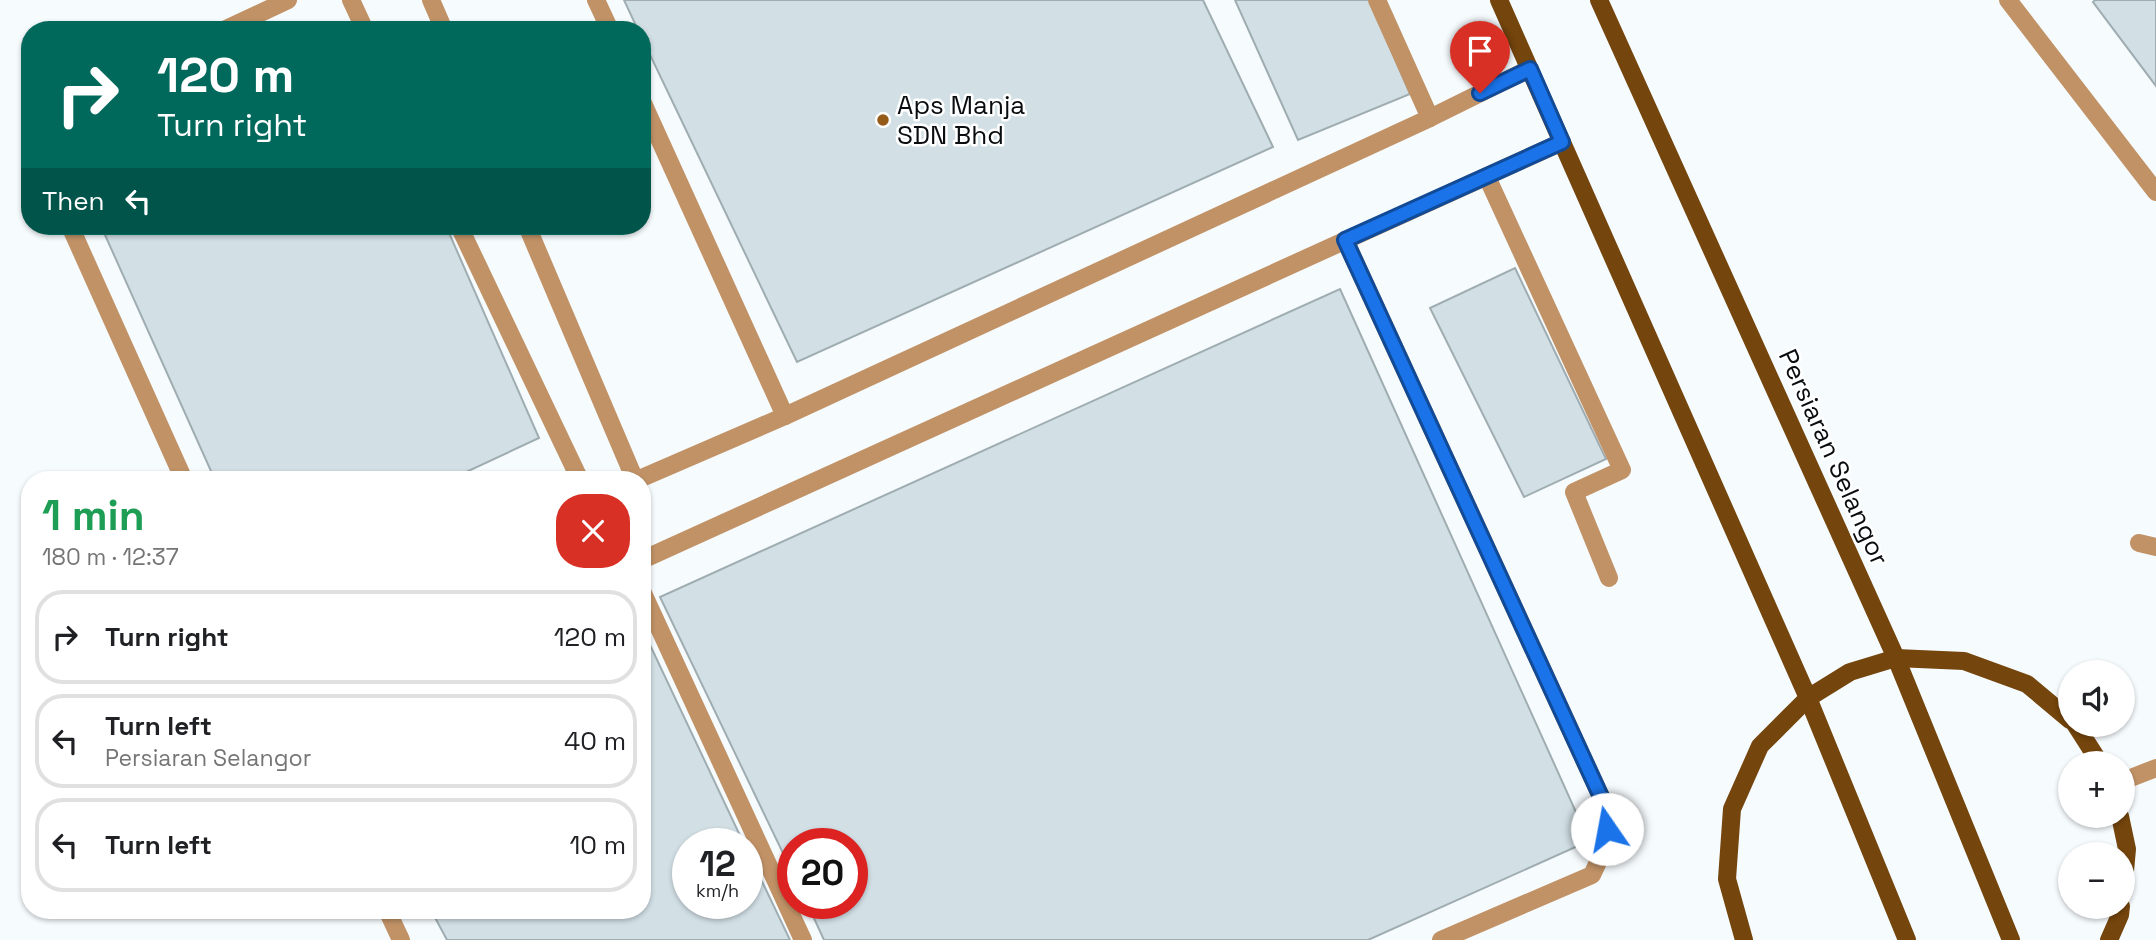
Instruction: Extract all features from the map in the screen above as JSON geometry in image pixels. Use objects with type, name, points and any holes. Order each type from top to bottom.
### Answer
[{"type":"main road","points":[[1499,0],[1808,698],[1907,940]]},
{"type":"main road","name":"Persiaran Selangor","points":[[1599,0],[1896,658],[2011,940]]},
{"type":"main road","points":[[1744,940],[1727,879],[1732,809],[1760,746],[1808,698],[1850,672],[1896,658],[1964,661],[2026,684],[2058,710]]},
{"type":"main road","points":[[2109,940],[2118,919]]},
{"type":"lane","points":[[243,21],[288,0]]},
{"type":"lane","points":[[351,0],[361,21]]},
{"type":"lane","points":[[431,0],[440,21]]},
{"type":"lane","points":[[596,0],[606,21]]},
{"type":"lane","points":[[1377,0],[1430,118]]},
{"type":"lane","points":[[2008,0],[2156,192]]},
{"type":"lane","points":[[651,474],[785,416],[1430,118],[1530,69]]},
{"type":"lane","points":[[651,122],[785,416]]},
{"type":"lane","points":[[651,556],[1562,142]]},
{"type":"lane","points":[[1487,177],[1622,470],[1574,492],[1609,578]]},
{"type":"lane","points":[[74,235],[180,471]]},
{"type":"lane","points":[[463,235],[576,471]]},
{"type":"lane","points":[[531,235],[632,471]]},
{"type":"lane","points":[[1345,240],[1608,812],[1606,845],[1592,875],[1441,940]]},
{"type":"lane","points":[[651,611],[803,940]]},
{"type":"lane","points":[[2135,776],[2156,768]]},
{"type":"lane","points":[[391,919],[401,940]]},
{"type":"building","points":[[624,0],[1203,0],[1273,147],[797,362],[651,57],[651,21],[634,21]]},
{"type":"building","points":[[1235,0],[1370,0],[1410,94],[1298,140]]},
{"type":"building","points":[[2156,0],[2156,86],[2093,2]]},
{"type":"building","points":[[105,235],[450,235],[539,438],[468,471],[211,471]]},
{"type":"building","points":[[1515,268],[1606,459],[1524,497],[1430,308]]},
{"type":"building","points":[[1340,289],[1589,841],[1368,940],[824,940],[814,919],[868,919],[868,828],[777,828],[777,841],[660,597]]},
{"type":"building","points":[[651,647],[736,828],[672,828],[672,919],[763,919],[763,883],[777,913],[777,919],[780,919],[790,940],[447,940],[436,919],[651,919]]},
{"type":"place","name":"Aps Manja SDN Bhd","points":[[883,120]]},
{"type":"route","points":[[1480,93],[1530,69],[1562,142],[1345,240],[1608,812],[1607,829]]}]
